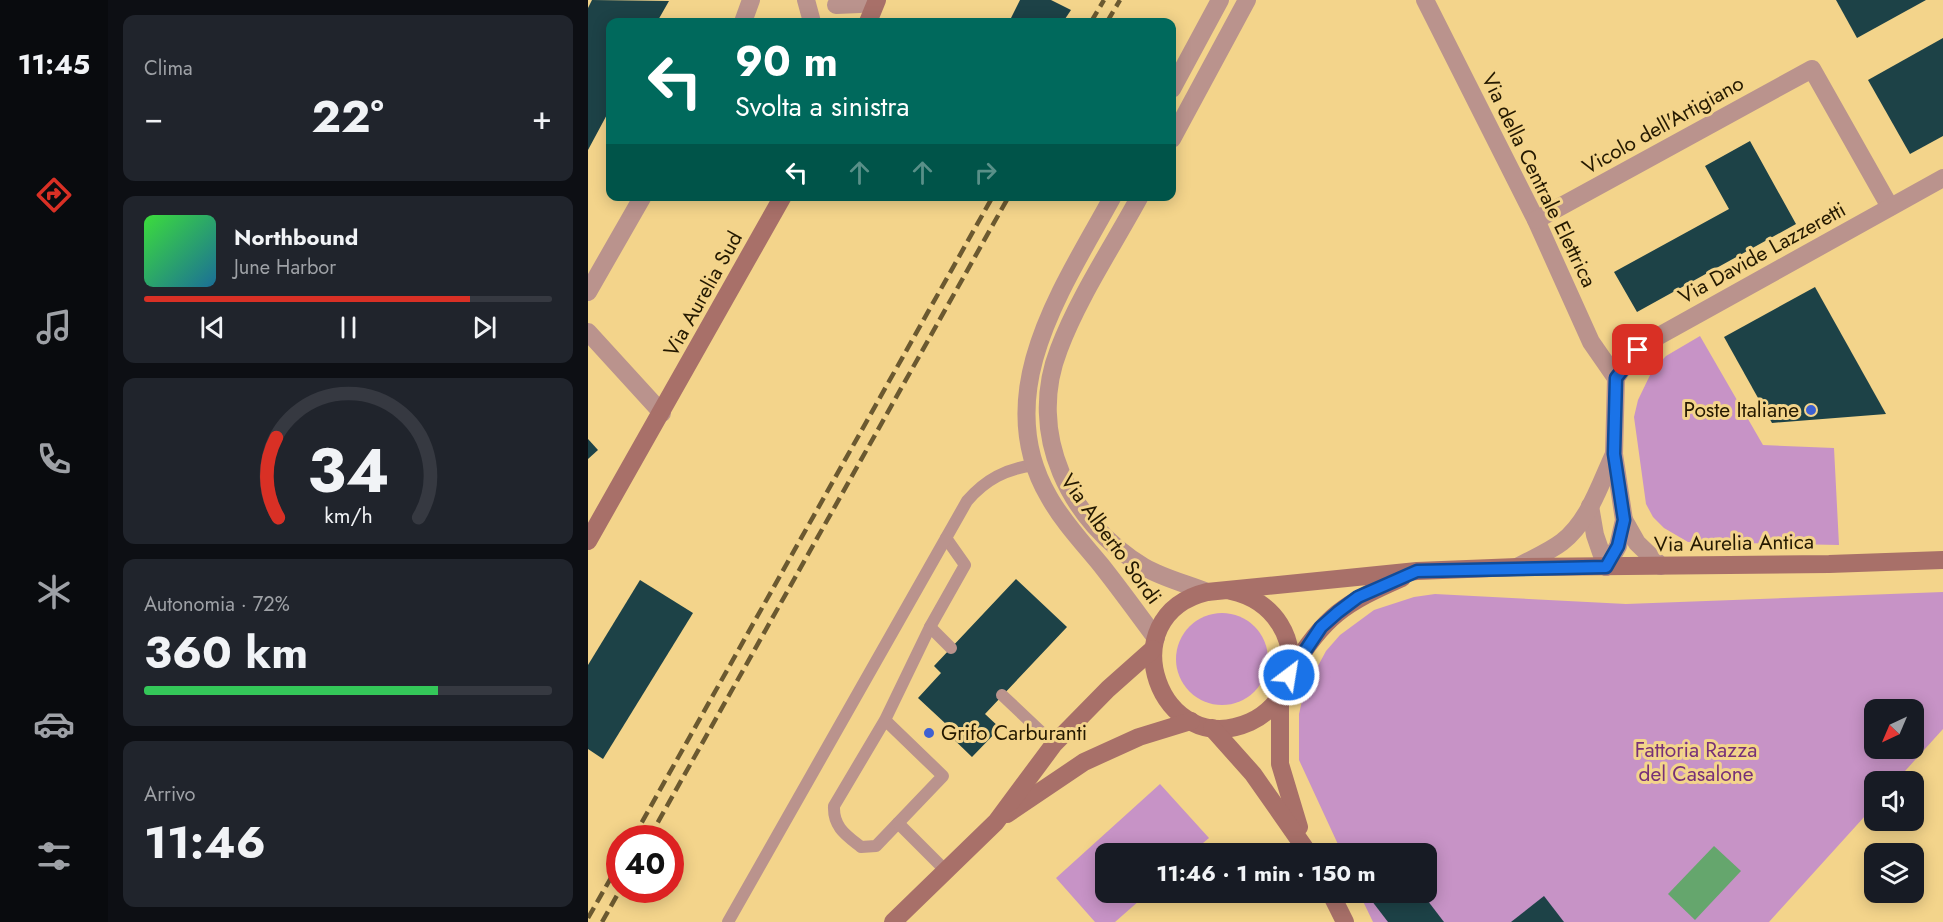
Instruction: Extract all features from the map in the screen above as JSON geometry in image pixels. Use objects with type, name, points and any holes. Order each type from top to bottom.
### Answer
[{"type":"main road","points":[[870,18],[877,0]]},
{"type":"main road","name":"Via Aurelia Sud","points":[[588,541],[780,201]]},
{"type":"main road","name":"Via Aurelia Antica","points":[[893,922],[996,822],[1054,744],[1154,644],[1165,619],[1175,608],[1194,596],[1207,592],[1417,571],[1517,567],[1829,564],[1943,560]]},
{"type":"main road","name":"Via Aurelia Antica","points":[[1154,644],[1154,670],[1160,691],[1173,708],[1191,721],[1212,728],[1234,727],[1255,719],[1280,696],[1289,675],[1321,627],[1338,612],[1358,597],[1417,571]]},
{"type":"main road","name":"Via Aurelia Antica","points":[[1231,591],[1251,597],[1275,616],[1289,644],[1289,675]]},
{"type":"main road","points":[[1280,696],[1280,764],[1305,843]]},
{"type":"main road","name":"Via Aurelia Antica","points":[[996,822],[1084,762],[1139,736],[1191,721]]},
{"type":"main road","points":[[1212,728],[1253,774],[1303,843]]},
{"type":"main road","points":[[1336,903],[1345,922]]},
{"type":"street","points":[[744,18],[751,0]]},
{"type":"street","points":[[806,0],[811,18]]},
{"type":"street","points":[[833,2],[860,4],[870,0]]},
{"type":"street","points":[[1176,82],[1220,0]]},
{"type":"street","points":[[1176,132],[1247,0]]},
{"type":"street","name":"Via della Centrale Elettrica","points":[[1425,0],[1536,220],[1591,342],[1616,378]]},
{"type":"street","points":[[833,2],[844,18]]},
{"type":"street","name":"Vicolo dell'Artigiano","points":[[1536,220],[1812,69],[1890,207]]},
{"type":"street","name":"Via Davide Lazzeretti","points":[[1616,378],[1626,363],[1648,342],[1943,178]]},
{"type":"street","points":[[588,292],[640,201]]},
{"type":"street","name":"Via Alberto Sordi","points":[[1110,201],[1048,318],[1038,342],[1028,393],[1027,419],[1034,465],[1058,512],[1154,644]]},
{"type":"street","name":"Via Alberto Sordi","points":[[1137,201],[1058,350],[1048,394],[1050,440],[1064,483],[1084,511],[1106,535],[1144,567],[1207,592]]},
{"type":"street","points":[[588,332],[662,413]]},
{"type":"street","points":[[1616,378],[1614,454],[1624,520],[1637,543],[1661,566]]},
{"type":"street","points":[[1517,567],[1561,543],[1575,530],[1590,506],[1614,454]]},
{"type":"street","points":[[1590,506],[1595,535],[1606,567]]},
{"type":"street","points":[[1606,567],[1618,546],[1624,520]]},
{"type":"lane","points":[[728,922],[966,501],[986,482],[1001,473],[1034,465]]},
{"type":"lane","points":[[885,720],[943,776],[876,846],[861,848],[841,831],[833,819],[834,807],[885,720],[930,627],[965,565],[946,538]]},
{"type":"lane","points":[[930,627],[951,648]]},
{"type":"lane","points":[[1002,695],[1054,744]]},
{"type":"lane","points":[[898,823],[946,871]]},
{"type":"green space","points":[[1700,336],[1763,445],[1834,448],[1839,545],[1688,542],[1664,528],[1653,517],[1646,504],[1634,417],[1638,400],[1652,371],[1666,356]]},
{"type":"green space","name":"Fattoria Razza del Casalone","points":[[1943,592],[1943,729],[1924,750],[1924,699],[1864,699],[1864,759],[1916,759],[1905,771],[1864,771],[1864,817],[1769,922],[1373,922],[1364,903],[1437,903],[1437,843],[1337,843],[1299,760],[1299,714],[1304,692],[1326,651],[1340,635],[1374,610],[1414,597],[1435,594],[1626,604]]},
{"type":"green space","points":[[1222,613],[1240,617],[1254,627],[1264,641],[1268,659],[1264,677],[1254,691],[1240,701],[1222,705],[1204,701],[1190,691],[1180,677],[1176,659],[1180,641],[1190,627],[1204,617]]},
{"type":"green space","points":[[1160,784],[1209,838],[1203,843],[1095,843],[1095,903],[1137,903],[1115,922],[1095,922],[1056,878]]},
{"type":"shaded area","points":[[1714,846],[1741,871],[1695,920],[1668,894]]},
{"type":"building","points":[[592,0],[669,1],[659,18],[606,18],[606,116],[588,150],[588,8]]},
{"type":"building","points":[[1020,0],[1051,0],[1071,10],[1066,18],[1011,18]]},
{"type":"building","points":[[1836,0],[1926,0],[1857,38]]},
{"type":"building","points":[[1943,38],[1943,136],[1910,154],[1868,80]]},
{"type":"building","points":[[1750,141],[1796,224],[1637,312],[1614,272],[1729,209],[1705,166]]},
{"type":"building","points":[[1815,287],[1886,414],[1772,423],[1724,337]]},
{"type":"building","points":[[588,439],[598,450],[588,459]]},
{"type":"building","points":[[1016,579],[1067,627],[985,714],[1000,728],[972,757],[942,728],[946,724],[918,698],[941,673],[934,666]]},
{"type":"building","points":[[640,580],[693,613],[603,759],[588,749],[588,665]]},
{"type":"building","points":[[1544,896],[1564,922],[1511,922]]},
{"type":"building","points":[[1373,903],[1429,903],[1444,922],[1388,922]]},
{"type":"railway","points":[[1093,18],[1104,0]]},
{"type":"railway","points":[[1109,18],[1120,0]]},
{"type":"railway","points":[[640,825],[990,201]]},
{"type":"railway","points":[[656,825],[1006,201]]},
{"type":"railway","points":[[588,918],[606,886]]},
{"type":"railway","points":[[602,922],[613,903]]},
{"type":"place","name":"Poste Italiane","points":[[1811,410]]},
{"type":"place","name":"Grifo Carburanti","points":[[929,733]]},
{"type":"route","points":[[1289,675],[1307,644],[1338,612],[1358,597],[1417,571],[1517,567],[1606,567],[1618,546],[1624,520],[1614,454],[1616,378],[1638,350]]}]
